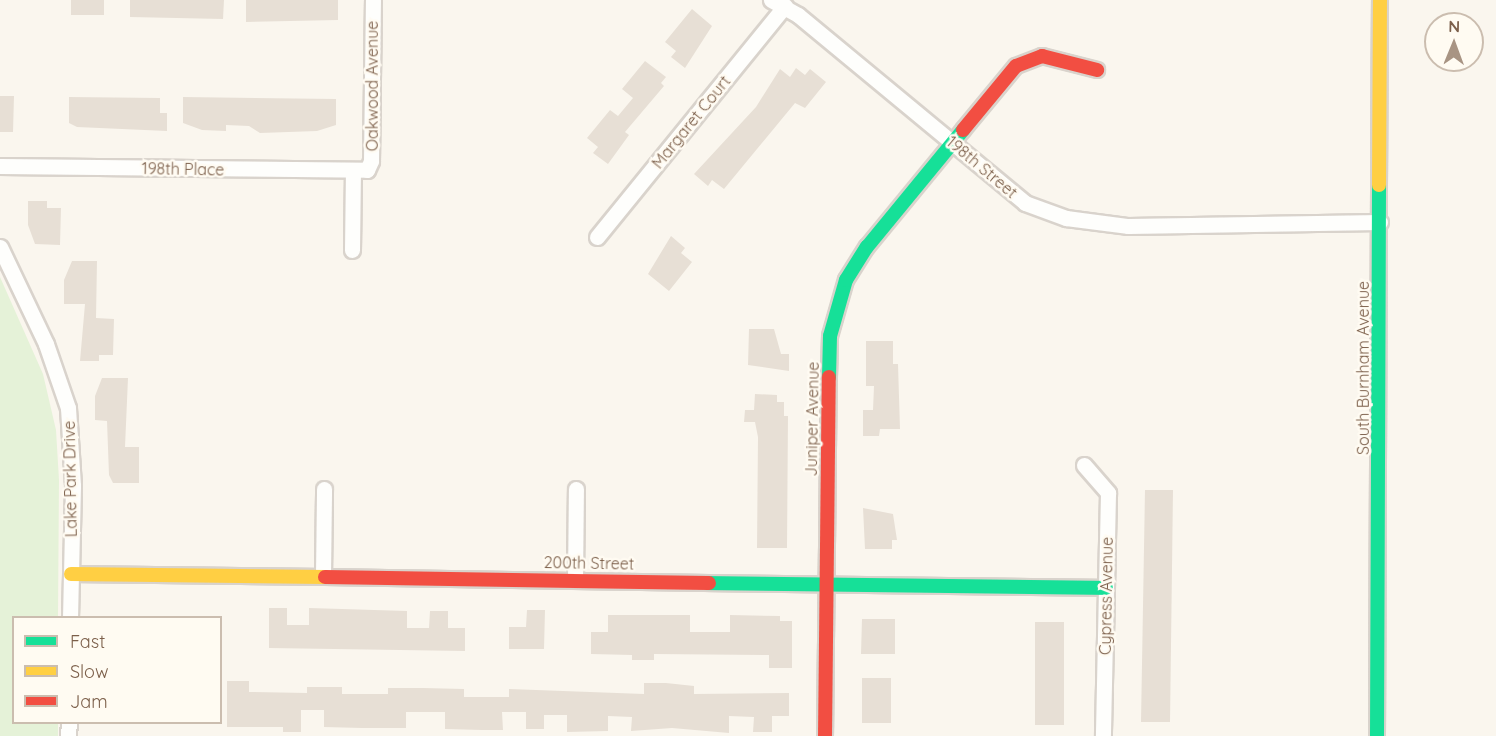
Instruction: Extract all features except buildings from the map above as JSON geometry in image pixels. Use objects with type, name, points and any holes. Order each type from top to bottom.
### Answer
[{"type":"street","name":"Oakwood Avenue","points":[[352,250],[360,171],[371,161],[373,0]]},
{"type":"street","name":"South Burnham Avenue","points":[[1377,736],[1380,0]]},
{"type":"street","name":"198th Street","points":[[778,3],[1025,202],[1066,219],[1128,226],[1380,222]]},
{"type":"street","name":"Margaret Court","points":[[597,237],[778,3]]},
{"type":"street","name":"Juniper Avenue","points":[[825,736],[830,336],[834,312],[855,264],[1017,66],[1028,58],[1042,56],[1098,70]]},
{"type":"street","name":"198th Place","points":[[0,165],[360,171]]},
{"type":"street","name":"Lake Park Drive","points":[[0,247],[46,344],[68,408],[73,486],[70,616]]},
{"type":"street","name":"Cypress Avenue","points":[[1084,465],[1108,493],[1103,736]]},
{"type":"street","points":[[323,575],[324,489]]},
{"type":"street","points":[[574,579],[576,489]]},
{"type":"street","name":"200th Street","points":[[71,574],[323,575],[1106,588]]},
{"type":"green space","points":[[0,277],[43,374],[56,430],[59,480],[58,616],[12,616],[12,724],[58,724],[58,736],[0,736]]},
{"type":"traffic: fast","points":[[829,377],[830,336],[846,280],[867,247],[963,130]]},
{"type":"traffic: fast","points":[[1377,736],[1379,185]]},
{"type":"traffic: fast","points":[[709,583],[1106,588]]},
{"type":"traffic: slow","points":[[1379,185],[1380,0]]},
{"type":"traffic: slow","points":[[71,574],[325,577]]},
{"type":"traffic: jam","points":[[963,130],[1016,66],[1042,56],[1097,70]]},
{"type":"traffic: jam","points":[[825,736],[829,377]]},
{"type":"traffic: jam","points":[[325,577],[709,583]]}]
